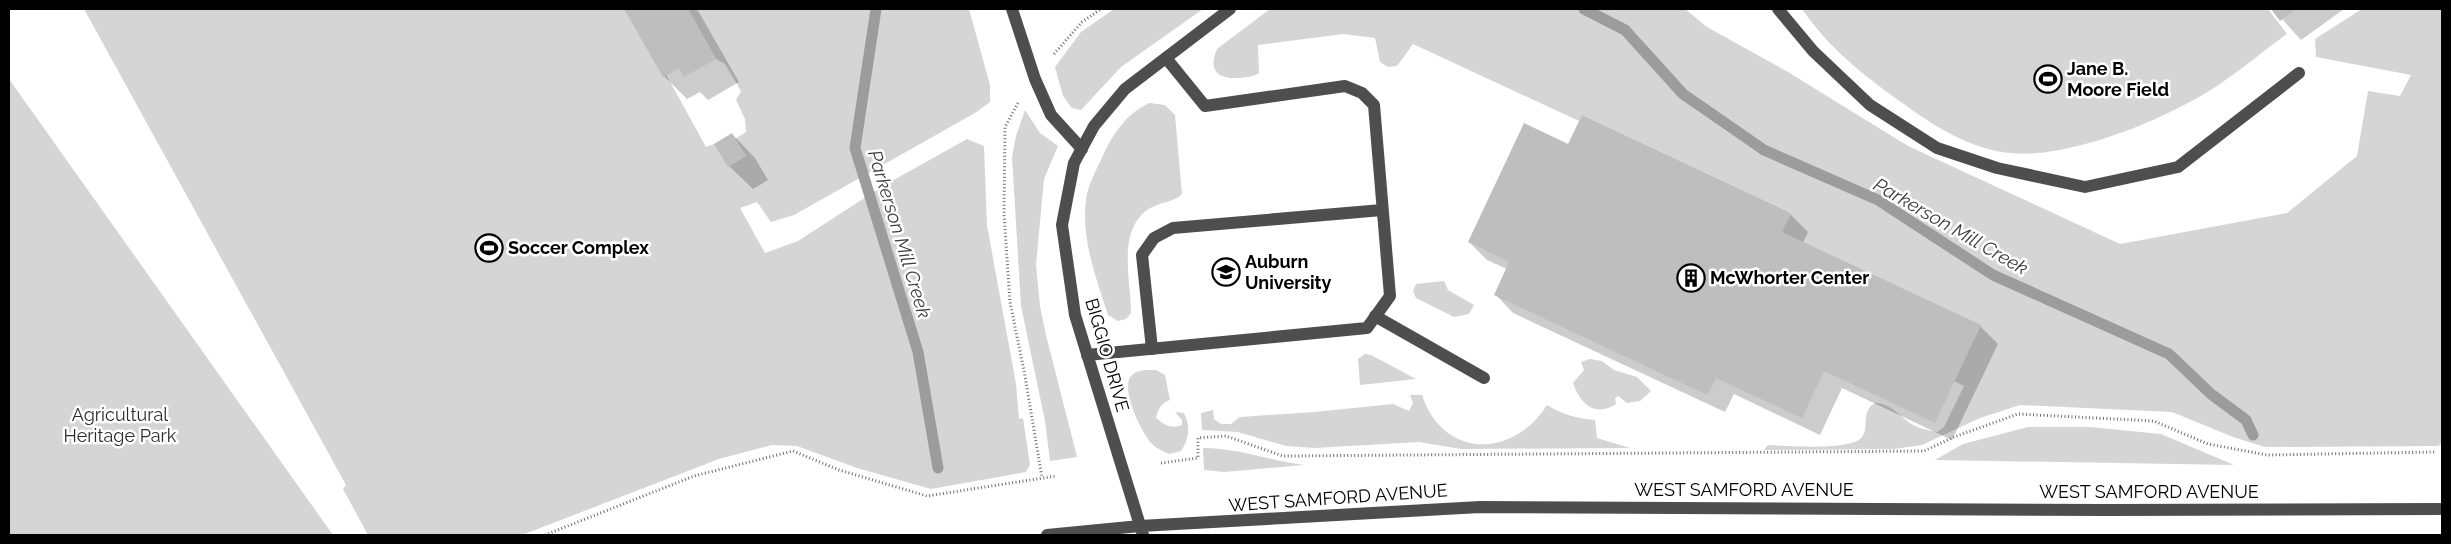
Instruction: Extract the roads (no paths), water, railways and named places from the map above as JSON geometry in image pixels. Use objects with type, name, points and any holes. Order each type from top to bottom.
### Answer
[{"type":"street","points":[[1012,9],[1035,79],[1051,115],[1082,149]]},
{"type":"street","name":"BIGGIO DRIVE","points":[[1141,531],[1075,315],[1062,225],[1074,163],[1094,126],[1125,89],[1230,9]]},
{"type":"street","points":[[1778,9],[1813,51],[1870,105],[1937,148],[1997,168],[2086,187],[2178,168],[2299,73]]},
{"type":"street","points":[[1087,355],[1367,328],[1390,296],[1374,105],[1362,92],[1345,86],[1205,106],[1166,58]]},
{"type":"street","points":[[1152,348],[1142,255],[1154,238],[1173,228],[1382,210]]},
{"type":"street","points":[[1375,316],[1484,378]]},
{"type":"street","name":"WEST SAMFORD AVENUE","points":[[1047,535],[1141,531],[1480,506],[2108,510],[2442,509]]},
{"type":"waterway","name":"Parkerson Mill Creek","points":[[876,9],[855,148],[918,352],[938,468]]},
{"type":"waterway","name":"Parkerson Mill Creek","points":[[1584,9],[1625,30],[1683,94],[1764,150],[1878,200],[1993,275],[2169,354],[2211,394],[2246,420],[2253,435]]},
{"type":"place","name":"Jane B. Moore Field","points":[[2048,79]]},
{"type":"place","name":"Soccer Complex","points":[[489,248]]},
{"type":"place","name":"Auburn University","points":[[1226,272]]},
{"type":"place","name":"McWhorter Center","points":[[1691,278]]},
{"type":"park label","name":"Agricultural Heritage Park","points":[[120,425]]}]
